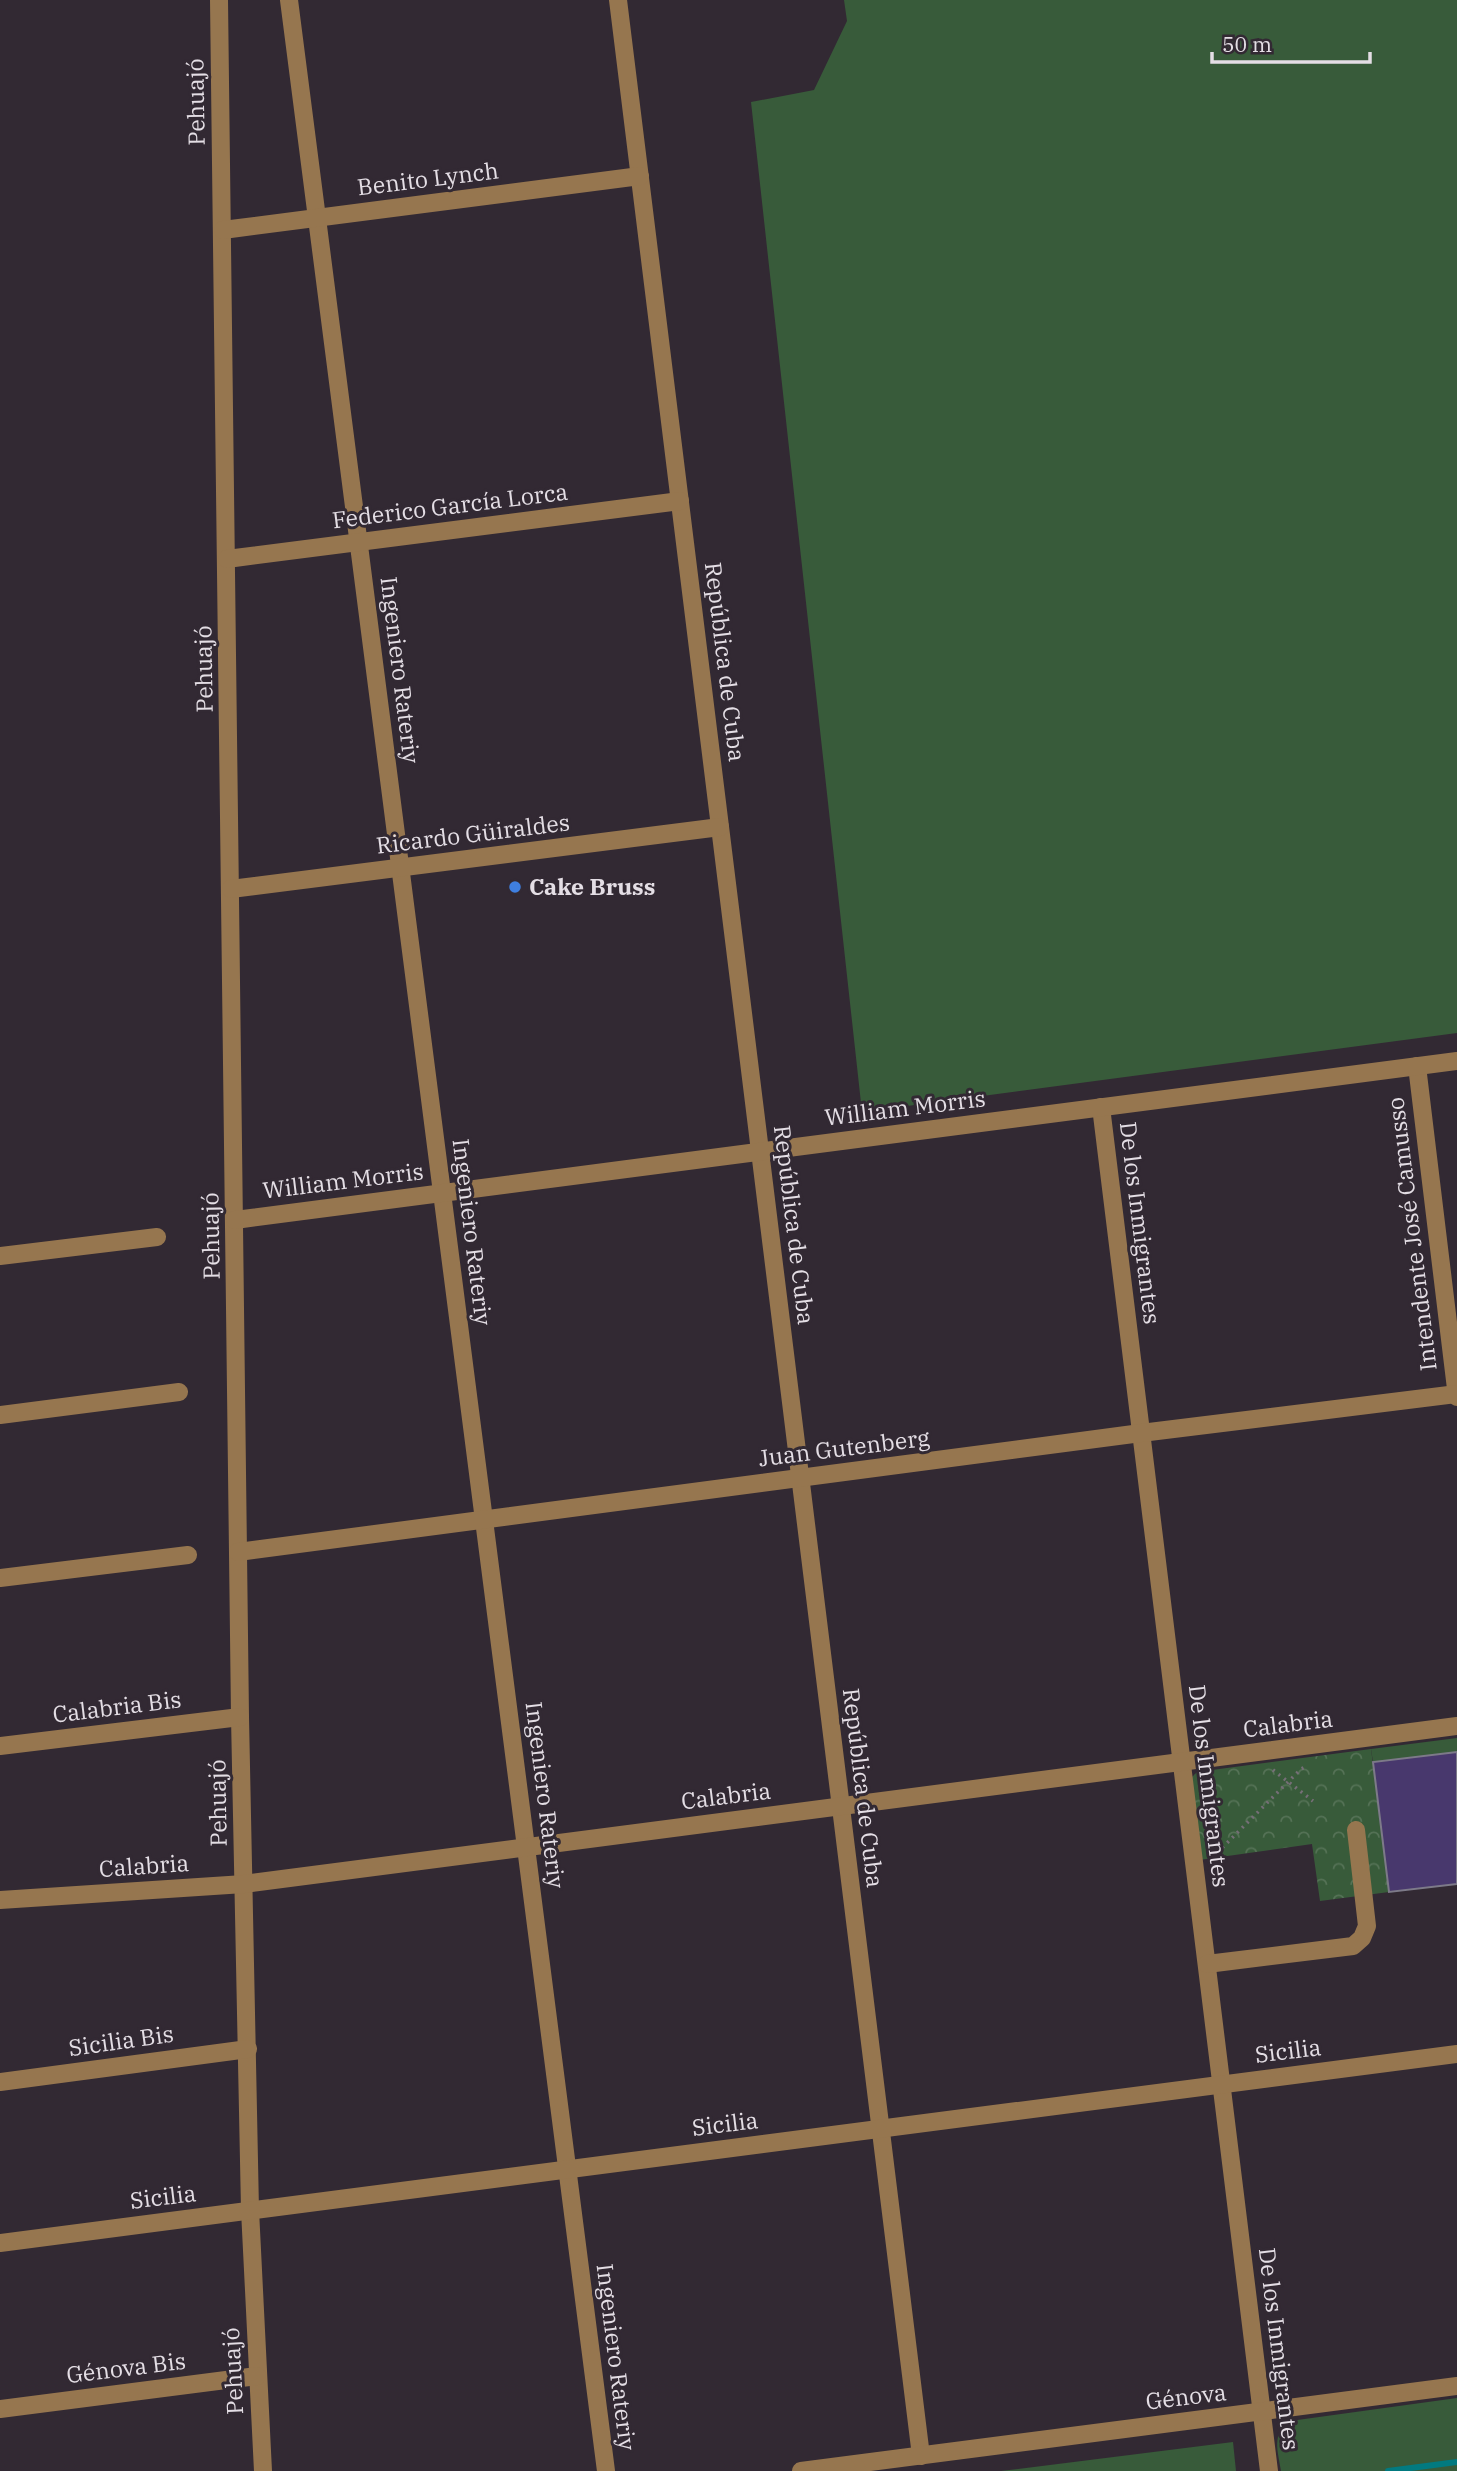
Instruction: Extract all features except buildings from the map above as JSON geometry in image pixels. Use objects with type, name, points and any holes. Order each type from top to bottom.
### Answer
[{"type":"street","name":"Pehuajó","points":[[219,0],[240,1717],[250,2210],[263,2471]]},
{"type":"street","name":"Ingeniero Rateriy","points":[[289,0],[606,2471]]},
{"type":"street","name":"República de Cuba","points":[[618,0],[921,2456]]},
{"type":"street","name":"Benito Lynch","points":[[223,230],[640,176]]},
{"type":"street","name":"Federico García Lorca","points":[[227,559],[680,501]]},
{"type":"street","name":"Ricardo Güiraldes","points":[[231,889],[720,827]]},
{"type":"street","name":"William Morris","points":[[235,1220],[1457,1061]]},
{"type":"street","name":"Intendente José Camusso","points":[[1417,1066],[1457,1395]]},
{"type":"street","name":"De los Inmigrantes","points":[[1101,1107],[1269,2471]]},
{"type":"street","points":[[0,1256],[157,1237]]},
{"type":"street","points":[[0,1415],[179,1392]]},
{"type":"street","name":"Juan Gutenberg","points":[[238,1552],[1142,1433],[1457,1395]]},
{"type":"street","points":[[0,1577],[188,1555]]},
{"type":"street","name":"Calabria Bis","points":[[0,1746],[240,1717]]},
{"type":"street","name":"Calabria","points":[[0,1900],[244,1884],[1457,1726]]},
{"type":"street","points":[[1207,1964],[1353,1946],[1362,1938],[1367,1926],[1356,1830]]},
{"type":"street","name":"Sicilia Bis","points":[[0,2082],[248,2049]]},
{"type":"street","name":"Sicilia","points":[[0,2243],[1457,2054]]},
{"type":"street","name":"Génova Bis","points":[[0,2409],[257,2376]]},
{"type":"street","name":"Génova","points":[[801,2471],[1457,2386]]},
{"type":"path","points":[[1252,1753],[1313,1801]]},
{"type":"path","points":[[1214,1858],[1301,1769],[1313,1765]]},
{"type":"green space","points":[[844,0],[1457,0],[1457,1033],[862,1112],[751,102],[814,90],[847,21]]},
{"type":"green space","points":[[1457,1738],[1457,1752],[1373,1762],[1371,1749]]},
{"type":"green space","points":[[1371,1749],[1389,1892],[1320,1901],[1312,1844],[1199,1860],[1191,1778],[1197,1772]]},
{"type":"green space","points":[[1457,2398],[1457,2471],[1281,2471],[1278,2437],[1290,2421]]},
{"type":"green space","points":[[1233,2442],[1236,2471],[1001,2471]]},
{"type":"waterway","points":[[1388,2471],[1457,2462]]},
{"type":"place","name":"Cake Bruss","points":[[515,887]]}]
